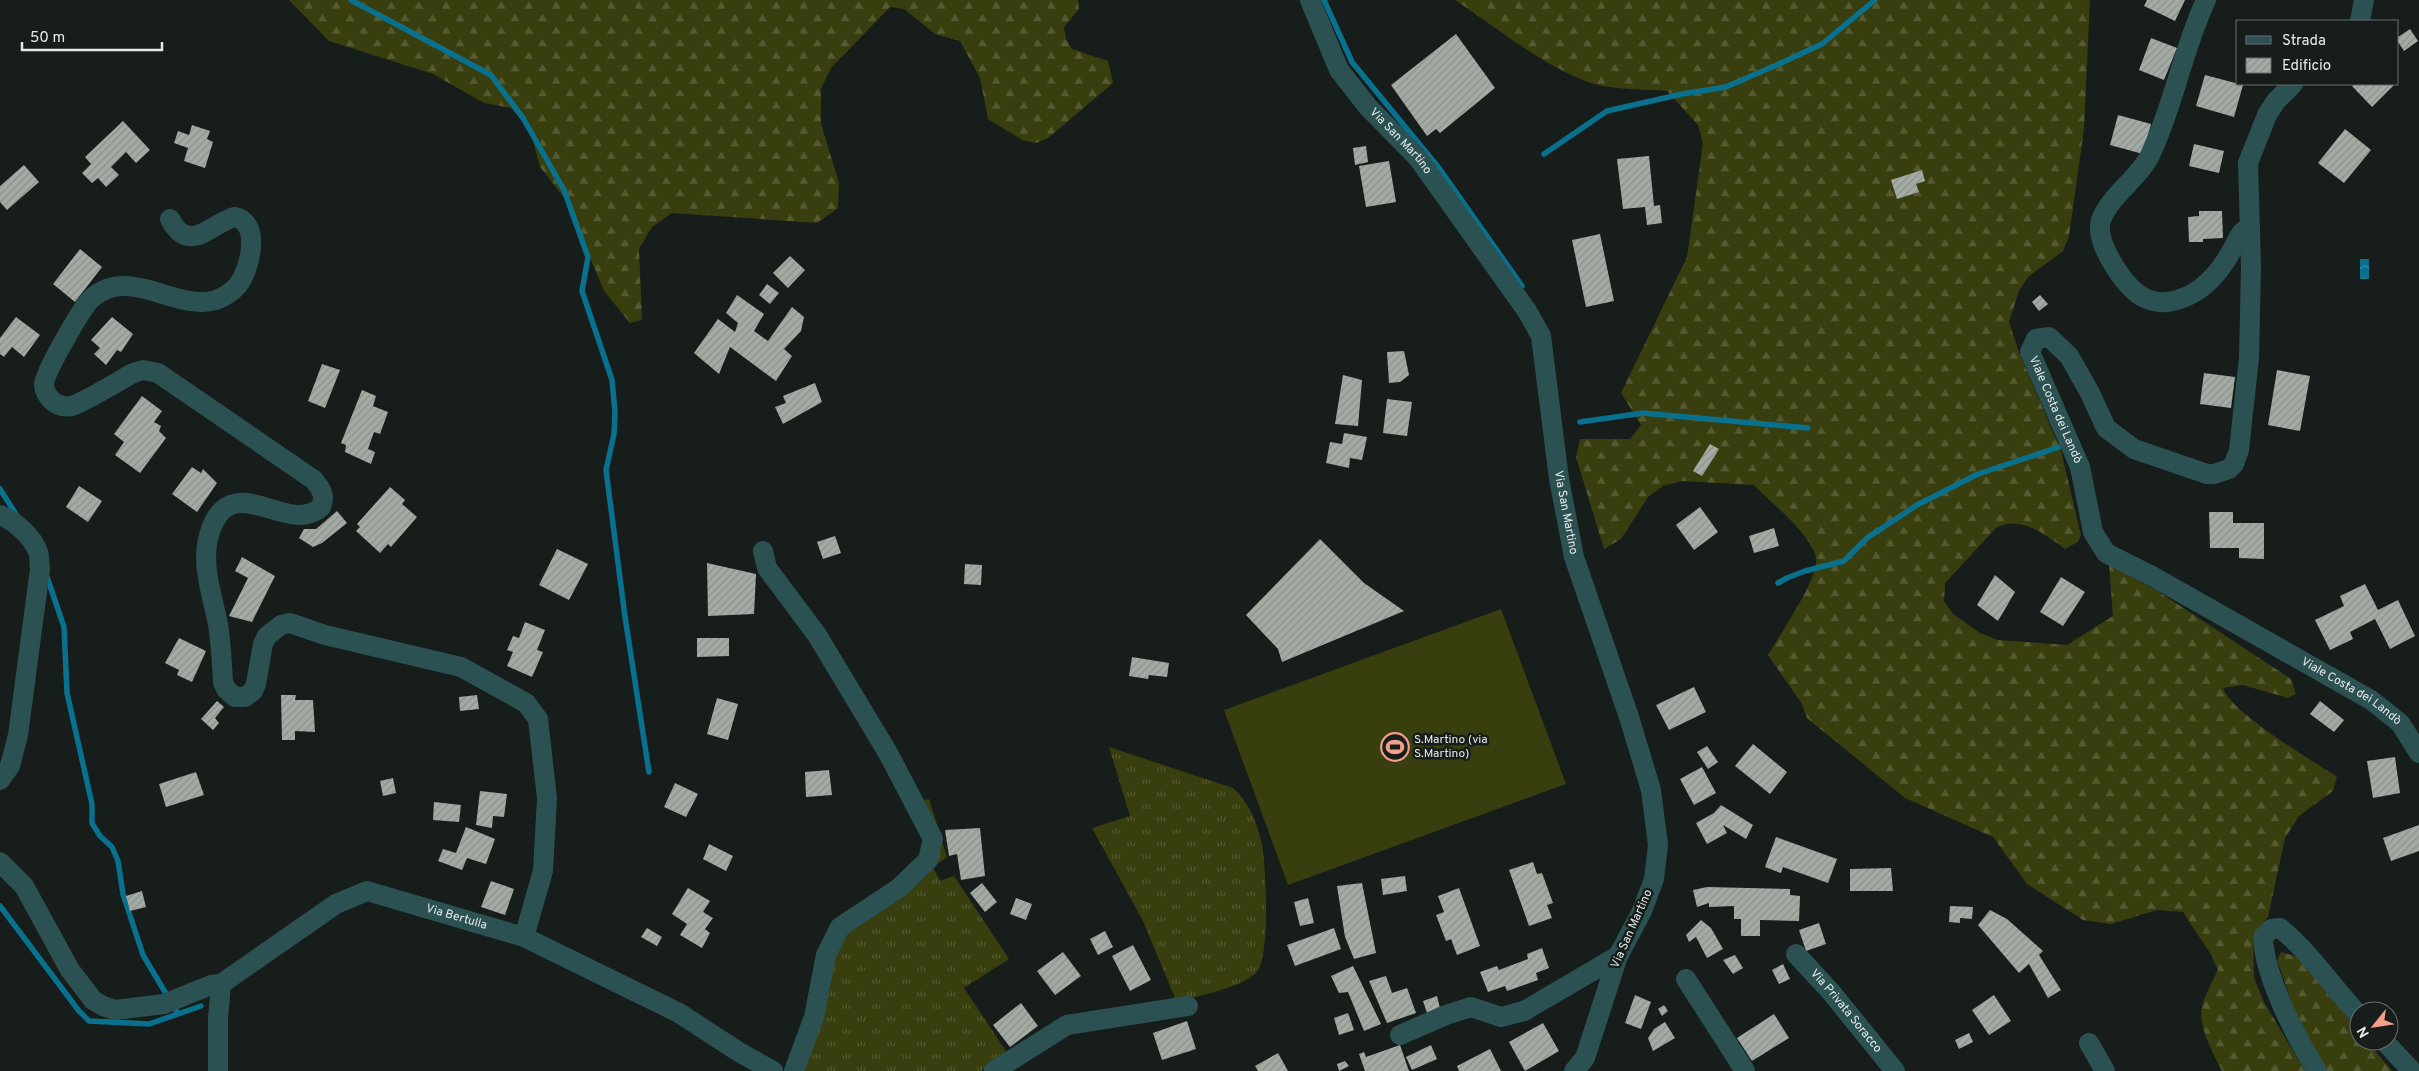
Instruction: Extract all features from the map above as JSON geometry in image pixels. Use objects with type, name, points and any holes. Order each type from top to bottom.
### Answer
[{"type":"street","name":"Via San Martino","points":[[1310,0],[1339,70],[1368,107],[1418,158],[1527,311],[1541,336],[1559,479],[1574,557],[1632,726],[1651,790],[1658,845],[1654,879],[1642,911],[1618,956],[1585,1058],[1574,1071]]},
{"type":"street","points":[[2206,0],[2151,155],[2110,205],[2101,220],[2100,235],[2103,246],[2123,278],[2139,294],[2153,301],[2165,303],[2196,293],[2214,277],[2241,232],[2250,227]]},
{"type":"street","points":[[2360,20],[2364,0]]},
{"type":"street","name":"Viale Costa dei Landò","points":[[2292,85],[2276,101],[2267,115],[2248,163],[2250,227],[2249,358],[2240,450],[2238,457],[2229,470],[2207,474],[2134,449],[2106,428],[2090,393],[2069,356],[2053,339],[2044,336],[2036,339],[2030,347],[2031,356],[2080,467],[2093,532],[2106,553],[2152,576],[2371,700],[2400,723],[2419,753]]},
{"type":"street","points":[[170,219],[178,231],[188,237],[202,234],[234,218],[245,222],[249,227],[250,250],[246,271],[238,286],[217,300],[197,302],[132,286],[104,290],[86,305],[48,371],[44,385],[46,391],[51,401],[59,405],[72,406],[133,373],[143,370],[158,373],[314,480],[322,490],[324,496],[320,507],[306,516],[294,516],[252,502],[241,502],[229,506],[214,521],[208,542],[208,577],[218,624],[223,682],[226,689],[235,697],[245,697],[256,684],[263,644],[267,636],[281,625],[290,623],[326,635],[461,667],[526,703],[538,719],[547,798],[543,870],[524,938]]},
{"type":"street","points":[[0,515],[17,525],[34,544],[39,553],[40,569],[18,735],[10,766],[0,780]]},
{"type":"street","points":[[763,551],[767,568],[817,635],[888,753],[933,839],[928,860],[900,888],[840,926],[826,955],[814,1017],[794,1071]]},
{"type":"street","name":"Via Bertulla","points":[[0,862],[24,886],[70,970],[93,1000],[115,1010],[164,1004],[211,985],[221,984],[336,904],[368,891],[524,938],[679,1013],[739,1052],[773,1071]]},
{"type":"street","points":[[2317,1071],[2285,1013],[2264,950],[2263,937],[2271,929],[2280,928],[2292,937],[2349,1005]]},
{"type":"street","name":"Via Privata Soracco","points":[[1796,954],[1831,992],[1895,1071]]},
{"type":"street","points":[[1400,1035],[1446,1015],[1471,1007],[1502,1017],[1524,1011],[1618,956]]},
{"type":"street","points":[[1686,979],[1746,1071]]},
{"type":"street","points":[[218,1071],[218,1018],[221,984]]},
{"type":"street","points":[[994,1071],[1067,1024],[1188,1006]]},
{"type":"street","points":[[2089,1043],[2105,1071]]},
{"type":"street","points":[[2393,1051],[2412,1071]]},
{"type":"green space","points":[[289,0],[1078,0],[1079,9],[1064,27],[1066,39],[1072,49],[1108,61],[1113,83],[1048,138],[1036,143],[1022,140],[988,119],[980,78],[960,41],[935,34],[904,9],[890,7],[831,68],[821,89],[821,124],[839,183],[838,208],[817,223],[672,213],[652,227],[639,249],[642,320],[630,323],[604,291],[566,200],[540,167],[530,130],[511,108],[484,103],[433,74],[329,41]]},
{"type":"green space","points":[[1455,0],[2090,0],[2084,129],[2069,236],[2063,251],[2028,277],[2019,291],[2009,322],[2019,352],[2061,451],[2081,535],[2078,542],[2065,549],[2041,533],[2024,525],[2015,523],[2005,524],[1996,528],[1945,583],[1944,601],[1953,614],[1980,633],[1998,640],[2067,645],[2113,616],[2109,565],[2156,590],[2291,679],[2296,694],[2288,698],[2243,685],[2223,688],[2229,699],[2256,723],[2337,777],[2333,791],[2299,816],[2285,838],[2268,917],[2253,935],[2254,978],[2264,1002],[2305,1071],[2222,1071],[2206,1038],[2201,1011],[2208,990],[2218,970],[2210,953],[2183,912],[2157,910],[2111,924],[2083,920],[2027,884],[1993,837],[1905,798],[1807,718],[1802,704],[1768,655],[1806,591],[1816,566],[1816,557],[1806,538],[1798,528],[1754,485],[1681,481],[1663,486],[1648,497],[1621,539],[1604,549],[1576,457],[1580,439],[1630,439],[1641,425],[1621,393],[1687,257],[1703,143],[1698,125],[1667,91],[1611,87],[1594,84],[1577,77],[1559,69],[1523,47]]},
{"type":"green space","name":"S.Martino (via S.Martino)","points":[[1501,609],[1566,784],[1288,885],[1224,710]]},
{"type":"green space","points":[[1109,747],[1233,788],[1244,800],[1258,829],[1265,873],[1266,932],[1264,950],[1261,964],[1256,973],[1250,978],[1210,993],[1181,1001],[1177,1001],[1175,998],[1143,921],[1092,828],[1130,816]]},
{"type":"green space","points":[[929,799],[947,857],[933,867],[940,881],[954,876],[1009,959],[964,988],[1008,1054],[981,1071],[805,1071],[803,1065],[835,944],[932,858],[920,801]]},
{"type":"green space","points":[[2281,952],[2298,957],[2349,1019],[2349,1051],[2375,1051],[2392,1071],[2327,1071],[2300,1026],[2277,960]]},
{"type":"water","points":[[2360,259],[2369,259],[2369,279],[2360,279]]},
{"type":"building","points":[[2147,0],[2185,0],[2175,21],[2144,6]]},
{"type":"building","points":[[2410,29],[2418,41],[2404,51],[2399,44],[2399,36]]},
{"type":"building","points":[[1456,34],[1495,88],[1440,133],[1436,129],[1427,136],[1391,85]]},
{"type":"building","points":[[2151,38],[2177,48],[2164,80],[2139,70]]},
{"type":"building","points":[[2205,75],[2236,83],[2236,85],[2243,85],[2234,117],[2196,106]]},
{"type":"building","points":[[2354,85],[2394,85],[2372,107],[2352,86]]},
{"type":"building","points":[[2118,115],[2151,124],[2143,154],[2110,145]]},
{"type":"building","points":[[123,121],[150,150],[136,163],[126,152],[111,167],[119,175],[106,187],[98,178],[92,183],[82,173],[91,164],[85,157]]},
{"type":"building","points":[[192,125],[210,131],[207,139],[213,142],[205,168],[184,161],[188,148],[174,143],[178,131],[189,135]]},
{"type":"building","points":[[2345,129],[2371,150],[2344,183],[2318,163]]},
{"type":"building","points":[[2194,144],[2224,151],[2219,173],[2189,166]]},
{"type":"building","points":[[1366,146],[1368,162],[1355,165],[1353,148]]},
{"type":"building","points":[[1649,156],[1654,206],[1660,205],[1662,223],[1647,225],[1645,207],[1623,209],[1617,159]]},
{"type":"building","points":[[1389,161],[1396,202],[1366,207],[1359,166]]},
{"type":"building","points":[[24,165],[39,182],[7,210],[0,202],[0,186]]},
{"type":"building","points":[[1922,170],[1925,181],[1916,184],[1919,192],[1897,199],[1891,180]]},
{"type":"building","points":[[2199,211],[2222,211],[2223,238],[2203,239],[2203,242],[2189,242],[2188,217],[2199,216]]},
{"type":"building","points":[[1600,234],[1614,301],[1586,307],[1572,240]]},
{"type":"building","points":[[80,249],[102,267],[75,302],[53,284]]},
{"type":"building","points":[[790,256],[805,270],[788,288],[773,273]]},
{"type":"building","points":[[767,284],[779,293],[770,304],[759,295]]},
{"type":"building","points":[[737,295],[764,314],[754,331],[768,341],[792,307],[804,317],[801,331],[784,349],[792,356],[776,381],[730,347],[719,374],[694,353],[718,319],[735,332],[738,323],[726,313]]},
{"type":"building","points":[[2040,295],[2048,304],[2039,311],[2032,302]]},
{"type":"building","points":[[16,317],[40,335],[24,357],[12,347],[4,357],[0,354],[0,338]]},
{"type":"building","points":[[112,317],[133,334],[121,352],[117,350],[106,365],[94,354],[100,348],[91,340]]},
{"type":"building","points":[[1404,351],[1409,375],[1400,382],[1389,383],[1387,352]]},
{"type":"building","points":[[322,364],[340,370],[325,408],[308,401]]},
{"type":"building","points":[[2277,370],[2310,376],[2300,431],[2268,425]]},
{"type":"building","points":[[2204,373],[2235,377],[2231,408],[2200,404]]},
{"type":"building","points":[[1343,375],[1362,380],[1358,426],[1335,424]]},
{"type":"building","points":[[815,383],[822,402],[783,424],[775,407],[786,403],[783,396]]},
{"type":"building","points":[[362,390],[376,396],[373,406],[388,412],[380,434],[374,432],[368,449],[375,452],[371,464],[345,452],[346,445],[341,443]]},
{"type":"building","points":[[142,396],[162,411],[154,422],[161,426],[159,431],[166,438],[140,473],[115,455],[124,442],[114,434]]},
{"type":"building","points":[[1387,399],[1412,402],[1407,436],[1383,433]]},
{"type":"building","points":[[1344,433],[1367,437],[1362,460],[1350,458],[1349,468],[1326,463],[1330,442],[1342,444]]},
{"type":"building","points":[[1710,444],[1719,449],[1702,476],[1693,471]]},
{"type":"building","points":[[192,467],[201,473],[203,469],[217,483],[197,512],[172,494]]},
{"type":"building","points":[[79,486],[102,501],[88,522],[66,507]]},
{"type":"building","points":[[390,487],[405,500],[402,504],[417,517],[391,547],[388,544],[380,553],[356,531],[360,527],[357,524]]},
{"type":"building","points":[[1700,507],[1718,532],[1694,550],[1676,525]]},
{"type":"building","points":[[337,511],[347,523],[322,543],[313,547],[299,538],[304,529],[316,529]]},
{"type":"building","points":[[2209,512],[2233,512],[2233,523],[2264,523],[2264,559],[2239,558],[2239,548],[2210,548]]},
{"type":"building","points":[[1774,528],[1779,546],[1754,553],[1749,536]]},
{"type":"building","points":[[835,536],[841,553],[823,559],[817,542]]},
{"type":"building","points":[[1320,539],[1364,583],[1404,611],[1282,662],[1278,649],[1246,615]]},
{"type":"building","points":[[557,549],[588,564],[569,600],[539,585]]},
{"type":"building","points":[[242,557],[275,576],[252,622],[229,616],[248,578],[235,571]]},
{"type":"building","points":[[707,563],[756,574],[754,614],[708,616]]},
{"type":"building","points":[[965,564],[982,565],[981,585],[964,584]]},
{"type":"building","points":[[1995,575],[2015,592],[1998,621],[1977,605]]},
{"type":"building","points":[[2061,577],[2085,592],[2063,626],[2040,612]]},
{"type":"building","points":[[2365,584],[2378,610],[2398,600],[2415,636],[2390,649],[2375,619],[2350,632],[2353,639],[2330,650],[2315,620],[2344,606],[2340,596]]},
{"type":"building","points":[[525,622],[545,630],[537,650],[543,652],[532,677],[507,666],[513,652],[507,650],[513,636],[519,638]]},
{"type":"building","points":[[179,638],[206,651],[192,682],[177,675],[179,670],[165,663]]},
{"type":"building","points":[[697,638],[729,638],[729,656],[697,657]]},
{"type":"building","points":[[1132,657],[1169,663],[1167,677],[1149,675],[1148,679],[1129,676]]},
{"type":"building","points":[[1694,687],[1706,712],[1669,730],[1656,705]]},
{"type":"building","points":[[281,695],[296,695],[295,700],[313,700],[315,732],[295,731],[295,740],[282,740]]},
{"type":"building","points":[[477,695],[479,709],[460,711],[459,697]]},
{"type":"building","points":[[717,698],[738,704],[728,740],[707,734]]},
{"type":"building","points":[[217,701],[224,707],[215,718],[219,723],[213,730],[201,719]]},
{"type":"building","points":[[2320,701],[2344,720],[2334,732],[2310,714]]},
{"type":"building","points":[[1753,744],[1787,772],[1770,794],[1735,766]]},
{"type":"building","points":[[1707,746],[1718,762],[1708,769],[1697,752]]},
{"type":"building","points":[[2395,757],[2400,793],[2373,798],[2367,761]]},
{"type":"building","points":[[1702,767],[1716,793],[1694,805],[1680,779]]},
{"type":"building","points":[[829,770],[832,795],[806,797],[805,772]]},
{"type":"building","points":[[196,772],[204,795],[166,807],[159,784]]},
{"type":"building","points":[[393,778],[396,793],[383,796],[380,781]]},
{"type":"building","points":[[675,783],[698,794],[686,817],[664,807]]},
{"type":"building","points":[[480,791],[507,794],[504,817],[493,816],[492,828],[476,825]]},
{"type":"building","points":[[434,802],[461,805],[459,822],[433,820]]},
{"type":"building","points":[[1721,805],[1753,825],[1746,839],[1723,825],[1727,833],[1707,844],[1696,823],[1714,813]]},
{"type":"building","points":[[2419,825],[2419,851],[2391,861],[2383,838]]},
{"type":"building","points":[[466,827],[495,839],[486,864],[467,858],[462,870],[438,861],[443,849],[456,853]]},
{"type":"building","points":[[980,828],[985,876],[961,880],[957,854],[949,856],[945,830]]},
{"type":"building","points":[[1776,837],[1837,859],[1828,883],[1783,867],[1781,873],[1765,867]]},
{"type":"building","points":[[709,844],[733,856],[726,871],[703,859]]},
{"type":"building","points":[[1533,862],[1537,874],[1542,873],[1553,903],[1547,905],[1552,918],[1529,926],[1509,870]]},
{"type":"building","points":[[1891,868],[1893,891],[1850,891],[1850,869]]},
{"type":"building","points":[[1405,876],[1407,891],[1383,895],[1381,879]]},
{"type":"building","points":[[491,881],[514,889],[505,915],[481,907]]},
{"type":"building","points":[[982,883],[997,902],[985,912],[970,893]]},
{"type":"building","points":[[1362,883],[1376,953],[1354,959],[1345,937],[1337,886]]},
{"type":"building","points":[[1707,887],[1790,889],[1790,895],[1800,896],[1799,921],[1760,920],[1760,936],[1741,936],[1741,919],[1734,919],[1734,906],[1709,907],[1709,903],[1697,907],[1693,890]]},
{"type":"building","points":[[688,888],[710,901],[703,912],[713,918],[705,929],[710,933],[702,948],[680,935],[687,924],[672,914]]},
{"type":"building","points":[[1459,888],[1480,946],[1457,955],[1451,939],[1446,941],[1436,915],[1444,912],[1438,896]]},
{"type":"building","points":[[142,891],[146,907],[130,911],[126,896]]},
{"type":"building","points":[[1016,898],[1032,904],[1026,920],[1010,914]]},
{"type":"building","points":[[1308,898],[1314,923],[1300,926],[1294,902]]},
{"type":"building","points":[[1950,906],[1973,907],[1972,919],[1960,918],[1960,923],[1949,922]]},
{"type":"building","points":[[1990,910],[2007,919],[2043,951],[2039,955],[2061,990],[2048,998],[2029,964],[2019,973],[1978,925]]},
{"type":"building","points":[[1701,920],[1711,928],[1723,949],[1707,958],[1696,937],[1689,942],[1686,935]]},
{"type":"building","points":[[1819,923],[1826,944],[1806,951],[1799,930]]},
{"type":"building","points":[[647,928],[662,937],[657,946],[641,937]]},
{"type":"building","points":[[1334,928],[1341,949],[1295,966],[1287,945]]},
{"type":"building","points":[[1105,931],[1113,947],[1098,955],[1090,939]]},
{"type":"building","points":[[1133,945],[1151,980],[1130,991],[1112,956]]},
{"type":"building","points":[[1542,948],[1549,968],[1536,973],[1538,980],[1507,991],[1505,986],[1488,992],[1480,972],[1497,966],[1499,970],[1528,959],[1527,954]]},
{"type":"building","points":[[1063,952],[1081,976],[1055,995],[1037,971]]},
{"type":"building","points":[[1735,955],[1743,968],[1733,974],[1723,960]]},
{"type":"building","points":[[1783,964],[1790,979],[1779,984],[1772,970]]},
{"type":"building","points":[[1353,966],[1381,1024],[1364,1031],[1348,992],[1339,993],[1331,976]]},
{"type":"building","points":[[1386,976],[1392,993],[1407,988],[1416,1013],[1387,1023],[1369,981]]},
{"type":"building","points":[[1635,995],[1651,1002],[1641,1029],[1625,1023]]},
{"type":"building","points":[[1994,995],[2011,1021],[1989,1035],[1972,1010]]},
{"type":"building","points":[[1437,996],[1440,1008],[1427,1013],[1423,1001]]},
{"type":"building","points":[[1021,1003],[1038,1026],[1010,1047],[993,1025]]},
{"type":"building","points":[[1664,1005],[1668,1011],[1662,1016],[1658,1009]]},
{"type":"building","points":[[1348,1013],[1354,1030],[1339,1035],[1334,1018]]},
{"type":"building","points":[[1774,1014],[1789,1038],[1752,1061],[1737,1038]]},
{"type":"building","points":[[1187,1021],[1196,1049],[1162,1060],[1153,1033]]},
{"type":"building","points":[[1665,1022],[1675,1038],[1653,1051],[1648,1038],[1654,1029]]},
{"type":"building","points":[[1543,1023],[1559,1051],[1525,1071],[1509,1042]]},
{"type":"building","points":[[1969,1033],[1973,1042],[1959,1049],[1955,1040]]},
{"type":"building","points":[[1400,1045],[1409,1071],[1365,1071],[1359,1054],[1364,1052],[1366,1057]]},
{"type":"building","points":[[1431,1045],[1437,1059],[1412,1070],[1406,1057]]},
{"type":"building","points":[[1490,1049],[1501,1071],[1459,1071],[1457,1066]]},
{"type":"building","points":[[1278,1053],[1288,1071],[1258,1071],[1255,1066]]},
{"type":"building","points":[[1345,1061],[1349,1066],[1339,1071],[1337,1064]]},
{"type":"waterway","points":[[351,0],[491,75],[523,118],[564,190],[588,257],[582,291],[612,380],[615,412],[614,434],[606,470],[625,617],[649,772]]},
{"type":"waterway","points":[[1324,0],[1352,62],[1439,168],[1522,286]]},
{"type":"waterway","points":[[1544,154],[1607,111],[1682,94],[1726,87],[1822,44],[1875,0]]},
{"type":"waterway","points":[[1580,422],[1643,413],[1808,428]]},
{"type":"waterway","points":[[1778,583],[1805,571],[1844,561],[1867,538],[1917,505],[1978,474],[2065,445]]},
{"type":"waterway","points":[[0,489],[19,519]]},
{"type":"waterway","points":[[46,574],[64,627],[67,693],[92,804],[92,823],[100,836],[112,847],[118,861],[123,894],[143,955],[178,1014]]},
{"type":"waterway","points":[[0,906],[79,1011],[89,1021],[149,1024],[201,1006]]},
{"type":"place","name":"S.Martino (via S.Martino)","points":[[1395,747]]}]
